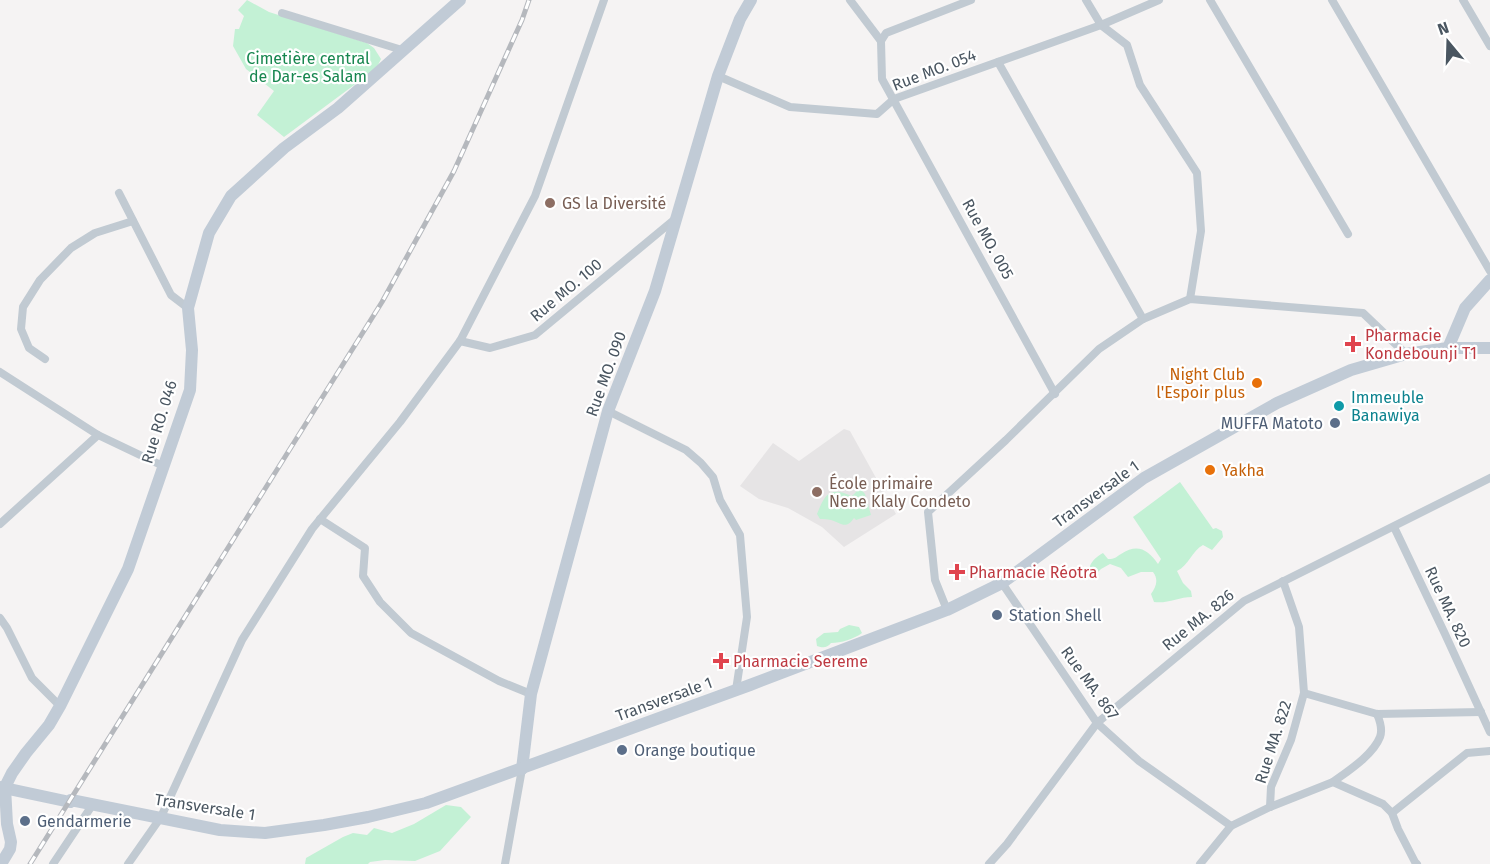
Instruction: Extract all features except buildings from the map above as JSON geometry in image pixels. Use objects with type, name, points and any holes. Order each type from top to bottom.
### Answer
[{"type":"street","name":"Rue RO. 046","points":[[3,787],[49,725],[60,706],[128,568],[190,390],[192,350],[188,308],[209,233],[231,196],[284,148],[338,108],[460,0]]},
{"type":"street","points":[[128,864],[160,817],[242,640],[320,519],[400,422],[460,341],[536,196],[604,0]]},
{"type":"street","name":"Rue MO. 090","points":[[522,769],[531,694],[608,411],[655,291],[718,76],[740,19],[751,0]]},
{"type":"street","points":[[850,0],[881,41],[886,33],[971,0]]},
{"type":"street","points":[[1086,0],[1101,25],[1127,45],[1140,85],[1197,173],[1201,231],[1190,299]]},
{"type":"street","name":"Rue MO. 054","points":[[718,76],[790,107],[877,114],[894,99],[1101,25],[1159,0]]},
{"type":"street","points":[[1210,0],[1348,234]]},
{"type":"street","points":[[1332,0],[1490,271]]},
{"type":"street","points":[[1463,0],[1490,46]]},
{"type":"street","points":[[282,13],[402,50]]},
{"type":"street","name":"Rue MO. 005","points":[[881,41],[882,79],[1055,394]]},
{"type":"street","points":[[998,62],[1143,319]]},
{"type":"street","points":[[118,193],[171,295],[188,308]]},
{"type":"street","name":"Rue MO. 100","points":[[460,341],[490,348],[535,335],[675,219]]},
{"type":"street","points":[[45,359],[29,348],[21,329],[23,307],[40,280],[71,248],[95,232],[133,221]]},
{"type":"street","points":[[1448,348],[1465,308],[1490,280]]},
{"type":"street","points":[[947,610],[935,580],[928,512],[1055,394],[1099,349],[1143,319],[1190,299],[1363,314],[1406,354]]},
{"type":"street","name":"Transversale 1","points":[[3,787],[220,830],[265,833],[368,817],[426,803],[947,610],[1002,583],[1154,472],[1277,403],[1351,370],[1406,354],[1448,348],[1490,348]]},
{"type":"street","points":[[0,372],[98,435],[164,466]]},
{"type":"street","points":[[608,411],[686,450],[701,463],[713,477],[720,500],[740,535],[747,617],[736,690]]},
{"type":"street","points":[[0,524],[98,435]]},
{"type":"street","name":"Rue MA. 826","points":[[988,864],[1007,844],[1097,723],[1244,601],[1490,478]]},
{"type":"street","points":[[320,519],[365,548],[363,576],[380,602],[411,633],[500,681],[531,694]]},
{"type":"street","name":"Rue MA. 820","points":[[1394,527],[1490,732]]},
{"type":"street","name":"Rue MA. 822","points":[[1270,807],[1271,787],[1291,740],[1304,693],[1299,627],[1283,581]]},
{"type":"street","name":"Rue MA. 867","points":[[1002,583],[1097,723],[1139,761],[1231,826]]},
{"type":"street","points":[[0,618],[32,678],[60,706]]},
{"type":"street","points":[[1304,693],[1377,714],[1481,712]]},
{"type":"street","points":[[1200,864],[1231,826],[1270,807],[1333,782],[1362,760],[1380,736],[1381,725],[1377,714]]},
{"type":"street","points":[[1392,813],[1467,753],[1490,751]]},
{"type":"street","points":[[506,864],[522,769]]},
{"type":"street","points":[[1333,782],[1383,804],[1392,813],[1416,863]]},
{"type":"street","points":[[1,864],[10,849],[11,842],[3,787]]},
{"type":"street","points":[[54,864],[93,804]]},
{"type":"shaded area","name":"École primaire Nene Klaly Condeto","points":[[844,429],[850,431],[896,514],[844,547],[822,527],[788,508],[759,499],[740,486],[773,443],[799,461]]},
{"type":"green space","name":"Cimetière central de Dar-es Salam","points":[[247,0],[269,12],[367,43],[374,48],[381,59],[373,71],[284,137],[257,115],[274,91],[246,69],[233,46],[235,29],[239,29],[244,16],[238,10]]},
{"type":"green space","points":[[1180,482],[1213,529],[1222,531],[1223,537],[1212,550],[1203,545],[1177,571],[1183,583],[1191,591],[1192,597],[1154,602],[1151,594],[1156,581],[1153,572],[1141,572],[1128,577],[1121,568],[1110,564],[1097,573],[1090,572],[1092,562],[1103,553],[1110,559],[1133,549],[1146,552],[1158,564],[1161,559],[1133,517]]},
{"type":"green space","points":[[860,488],[865,494],[871,515],[856,520],[854,518],[846,525],[820,519],[817,514],[829,494],[838,492],[852,496]]},
{"type":"green space","points":[[849,625],[859,627],[862,633],[847,640],[831,643],[826,647],[817,646],[816,639],[824,633],[838,632]]},
{"type":"green space","points":[[446,805],[461,807],[471,817],[440,851],[415,861],[385,860],[368,864],[305,864],[306,858],[343,837],[353,833],[367,835],[374,828],[392,833],[414,824]]},
{"type":"railway","points":[[30,864],[382,302],[454,171],[529,0]]},
{"type":"place","name":"GS la Diversité","points":[[550,203]]},
{"type":"place","name":"Pharmacie Kondebounji T1","points":[[1353,344]]},
{"type":"place","name":"Night Club l'Espoir plus","points":[[1257,383]]},
{"type":"place","name":"Immeuble Banawiya","points":[[1339,406]]},
{"type":"place","name":"MUFFA Matoto","points":[[1335,423]]},
{"type":"place","name":"Yakha","points":[[1210,470]]},
{"type":"place","name":"École primaire Nene Klaly Condeto","points":[[817,492]]},
{"type":"place","name":"Pharmacie Réotra","points":[[957,572]]},
{"type":"place","name":"Station Shell","points":[[997,615]]},
{"type":"place","name":"Pharmacie Sereme","points":[[721,661]]},
{"type":"place","name":"Orange boutique","points":[[622,750]]},
{"type":"place","name":"Gendarmerie","points":[[25,821]]}]
